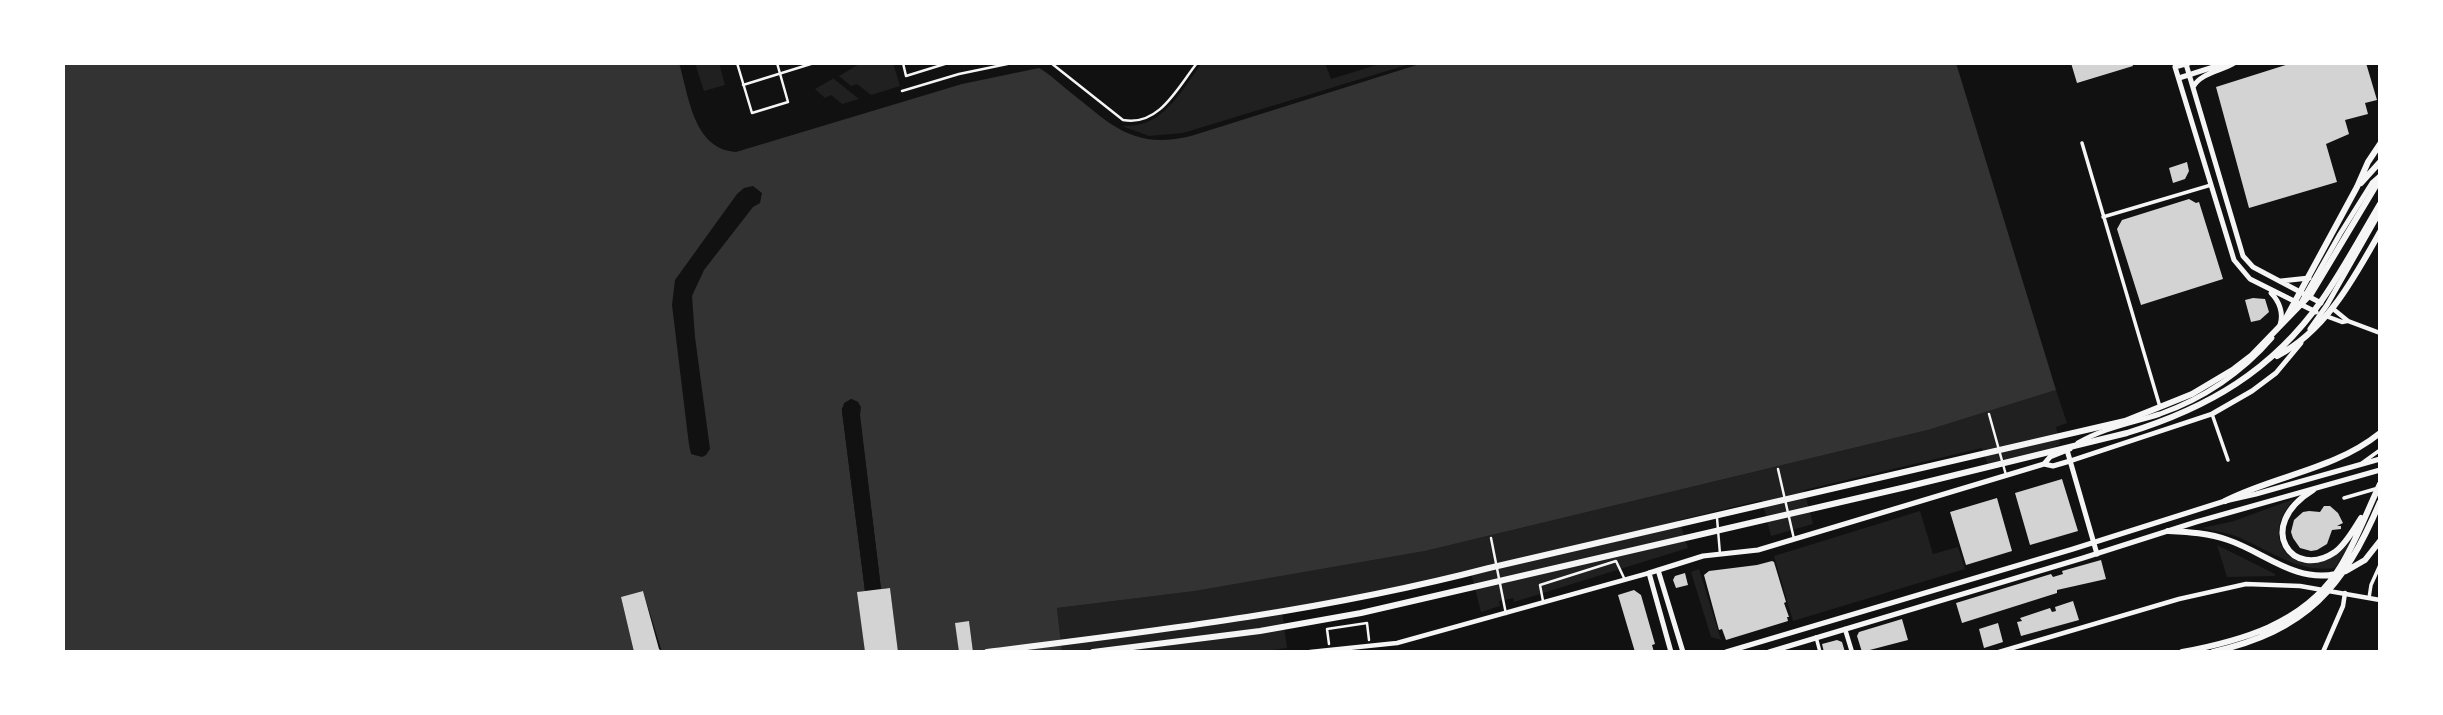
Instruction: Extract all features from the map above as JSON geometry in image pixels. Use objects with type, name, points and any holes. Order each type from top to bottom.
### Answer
[{"type":"highway","points":[[2284,322],[2380,144]]},
{"type":"highway","points":[[2357,187],[2380,162]]},
{"type":"highway","points":[[987,652],[1216,623],[1424,585],[2125,421],[2171,404],[2217,379],[2251,356],[2315,288],[2380,178]]},
{"type":"highway","points":[[2269,360],[2302,326],[2322,300],[2380,204]]},
{"type":"highway","points":[[1093,652],[1260,631],[1361,613],[2029,458],[2170,419],[2216,397],[2269,360],[2295,346],[2330,310],[2380,232]]},
{"type":"highway","points":[[2225,501],[2255,487],[2334,462],[2380,433]]},
{"type":"highway","points":[[2213,652],[2256,640],[2281,629],[2308,612],[2345,572],[2359,549],[2380,486]]},
{"type":"highway","points":[[2313,490],[2297,501],[2283,523],[2283,539],[2292,553],[2311,560],[2326,557],[2339,549],[2376,502]]},
{"type":"highway","points":[[2182,652],[2246,637],[2277,624],[2303,608],[2336,573],[2376,502]]},
{"type":"highway","points":[[2168,531],[2225,539],[2305,575],[2331,576],[2352,569],[2365,560],[2380,541]]},
{"type":"main road","points":[[2322,315],[2250,279],[2234,260],[2175,65],[2187,63],[2241,253],[2250,265],[2328,306]]},
{"type":"main road","points":[[2179,78],[2225,63]]},
{"type":"main road","points":[[2193,87],[2201,78],[2234,63]]},
{"type":"main road","points":[[2044,464],[2050,457],[2094,434],[2162,413],[2224,382],[2261,351],[2300,304],[2372,183],[2380,178]]},
{"type":"main road","points":[[1671,652],[1649,573],[1703,556],[1758,550],[2044,464],[2053,466],[2070,461],[2212,414],[2252,391],[2276,373],[2322,315],[2380,212]]},
{"type":"main road","points":[[2281,281],[2316,276]]},
{"type":"main road","points":[[2269,290],[2277,298],[2281,314],[2278,331]]},
{"type":"main road","points":[[2067,450],[2097,554]]},
{"type":"main road","points":[[1726,652],[2225,501],[2380,459]]},
{"type":"main road","points":[[1769,652],[2292,494],[2380,470]]},
{"type":"main road","points":[[1658,570],[1683,652]]},
{"type":"main road","points":[[1664,652],[1669,643]]},
{"type":"street","points":[[737,63],[752,113],[788,102],[777,63]]},
{"type":"street","points":[[743,85],[814,63]]},
{"type":"street","points":[[903,63],[906,76],[945,63]]},
{"type":"street","points":[[902,91],[959,74],[1012,63]]},
{"type":"street","points":[[1051,63],[1123,120],[1128,121],[1158,112],[1197,63]]},
{"type":"street","points":[[2082,143],[2166,429]]},
{"type":"street","points":[[2085,154],[2091,152]]},
{"type":"street","points":[[2102,216],[2211,185]]},
{"type":"street","points":[[2328,306],[2348,321],[2380,333]]},
{"type":"street","points":[[2322,315],[2342,322],[2348,321]]},
{"type":"street","points":[[1989,414],[2006,475]]},
{"type":"street","points":[[2212,414],[2228,460]]},
{"type":"street","points":[[2359,465],[2380,450]]},
{"type":"street","points":[[1778,469],[1794,540]]},
{"type":"street","points":[[2344,498],[2380,486]]},
{"type":"street","points":[[1717,518],[1720,554]]},
{"type":"street","points":[[1491,538],[1506,614]]},
{"type":"street","points":[[1543,601],[1540,585],[1616,561],[1625,580]]},
{"type":"street","points":[[2369,598],[2371,584],[2380,565]]},
{"type":"street","points":[[1310,652],[1410,640],[1649,573]]},
{"type":"street","points":[[1999,652],[2179,599],[2246,584],[2300,586],[2380,600]]},
{"type":"street","points":[[2323,652],[2343,606],[2345,593]]},
{"type":"street","points":[[1329,644],[1327,629],[1367,623],[1369,640]]},
{"type":"street","points":[[1845,628],[1852,652]]},
{"type":"street","points":[[1816,637],[1820,652]]},
{"type":"street","points":[[1373,645],[1374,652]]},
{"type":"shaded area","points":[[63,63],[679,63],[690,105],[702,131],[722,149],[736,152],[962,84],[1039,68],[1122,130],[1152,140],[1170,140],[1191,136],[1423,63],[1956,63],[2056,390],[1928,430],[1425,551],[1195,591],[1057,608],[1062,652],[973,652],[969,621],[956,623],[959,652],[898,652],[890,588],[881,589],[858,402],[851,399],[842,411],[865,591],[858,592],[865,652],[662,652],[643,591],[621,597],[634,652],[63,652]],"holes":[[[753,186],[762,193],[760,203],[753,207],[704,270],[692,296],[710,449],[702,457],[691,454],[689,445],[672,305],[675,280],[737,194],[744,188]]]},
{"type":"shaded area","points":[[695,63],[719,63],[725,85],[704,91]]},
{"type":"shaded area","points":[[861,63],[893,63],[900,86],[871,95],[857,84],[851,86],[839,76]]},
{"type":"shaded area","points":[[1202,63],[1325,63],[1331,79],[1383,63],[1413,63],[1183,133],[1149,136],[1122,126],[1137,125],[1160,115],[1170,106]]},
{"type":"shaded area","points":[[834,78],[859,99],[842,104],[831,95],[825,98],[815,89]]},
{"type":"shaded area","points":[[2056,390],[2067,423],[2056,427],[2060,444],[2050,450],[1989,468],[1982,448],[1804,490],[1813,524],[1771,536],[1762,500],[1679,520],[1688,548],[1514,602],[1513,598],[1499,601],[1500,606],[1481,612],[1471,573],[1282,611],[1287,648],[1255,652],[1062,652],[1057,608],[1195,591],[1425,551],[1928,430]]},
{"type":"shaded area","points":[[2294,499],[2283,516],[2279,532],[2282,546],[2290,556],[2302,562],[2317,562],[2334,555],[2352,540],[2335,568],[2322,569],[2297,564],[2238,537],[2202,528],[2234,521]]},
{"type":"shaded area","points":[[1920,511],[1933,554],[1958,547],[1965,569],[1793,621],[1774,556]]},
{"type":"shaded area","points":[[2217,545],[2275,574],[2275,576],[2227,577]]},
{"type":"shaded area","points":[[1699,569],[1721,640],[1711,637],[1691,572]]},
{"type":"pier","points":[[851,399],[861,407],[881,589],[878,589],[856,416],[858,408],[851,403],[847,405],[846,411],[868,591],[865,591],[842,411],[844,403]]},
{"type":"building","points":[[2071,63],[2132,63],[2133,66],[2077,83]]},
{"type":"building","points":[[2292,63],[2366,63],[2377,100],[2365,103],[2368,114],[2345,120],[2349,134],[2326,144],[2337,182],[2249,208],[2216,87]]},
{"type":"building","points":[[2187,162],[2189,171],[2185,179],[2173,183],[2169,168]]},
{"type":"building","points":[[2189,199],[2199,202],[2223,279],[2141,305],[2117,229],[2122,220]]},
{"type":"building","points":[[2265,299],[2269,312],[2260,320],[2251,322],[2245,300]]},
{"type":"building","points":[[2062,479],[2078,531],[2030,545],[2015,493]]},
{"type":"building","points":[[1997,498],[2012,551],[1966,565],[1950,512]]},
{"type":"building","points":[[2324,506],[2330,506],[2338,513],[2343,523],[2337,526],[2341,526],[2341,529],[2332,530],[2327,544],[2317,550],[2300,548],[2291,532],[2294,520],[2303,512],[2320,512]]},
{"type":"building","points":[[2101,560],[2106,579],[2057,590],[2057,593],[1962,623],[1956,603],[2051,574],[2053,577],[2063,574],[2062,571]]},
{"type":"building","points":[[1772,561],[1786,602],[1788,621],[1726,640],[1722,629],[1719,630],[1704,575],[1709,571]]},
{"type":"building","points":[[1685,573],[1688,585],[1676,588],[1673,580],[1675,576]]},
{"type":"building","points":[[890,588],[898,652],[865,652],[857,592]]},
{"type":"building","points":[[1634,590],[1641,595],[1655,644],[1652,645],[1654,652],[1635,652],[1618,595]]},
{"type":"building","points":[[643,591],[662,652],[634,652],[621,597]]},
{"type":"building","points":[[2073,601],[2079,620],[2021,636],[2017,622],[2022,621],[2020,618],[2050,608],[2052,612],[2056,611],[2055,607]]},
{"type":"building","points":[[1902,619],[1908,640],[1862,652],[1857,636],[1859,632]]},
{"type":"building","points":[[969,621],[973,652],[959,652],[955,623]]},
{"type":"building","points":[[1998,623],[2003,642],[1984,648],[1979,629]]},
{"type":"building","points":[[1837,640],[1842,642],[1845,652],[1824,652],[1822,644]]}]
